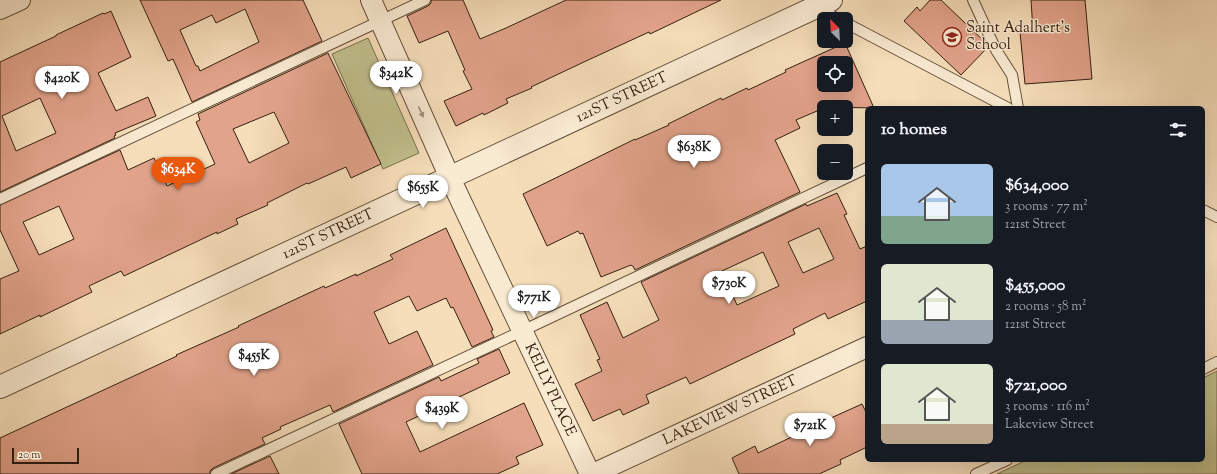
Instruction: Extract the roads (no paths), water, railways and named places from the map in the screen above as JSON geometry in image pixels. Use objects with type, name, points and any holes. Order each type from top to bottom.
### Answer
[{"type":"street","points":[[0,9],[20,0]]},
{"type":"street","name":"KELLY PLACE","points":[[371,0],[450,178],[590,474]]},
{"type":"street","name":"121ST STREET","points":[[0,387],[823,4]]},
{"type":"street","name":"LAKEVIEW STREET","points":[[593,474],[865,348]]},
{"type":"lane","points":[[0,199],[425,0]]},
{"type":"lane","points":[[973,0],[996,50],[1012,75],[1018,106]]},
{"type":"lane","points":[[823,4],[831,12]]},
{"type":"lane","points":[[853,27],[999,106]]},
{"type":"lane","points":[[216,474],[865,169]]},
{"type":"lane","points":[[1205,211],[1217,218]]},
{"type":"lane","points":[[1205,368],[1217,362]]},
{"type":"lane","points":[[976,474],[1003,462]]},
{"type":"place","name":"Saint Adalhert's School","points":[[952,37]]}]
